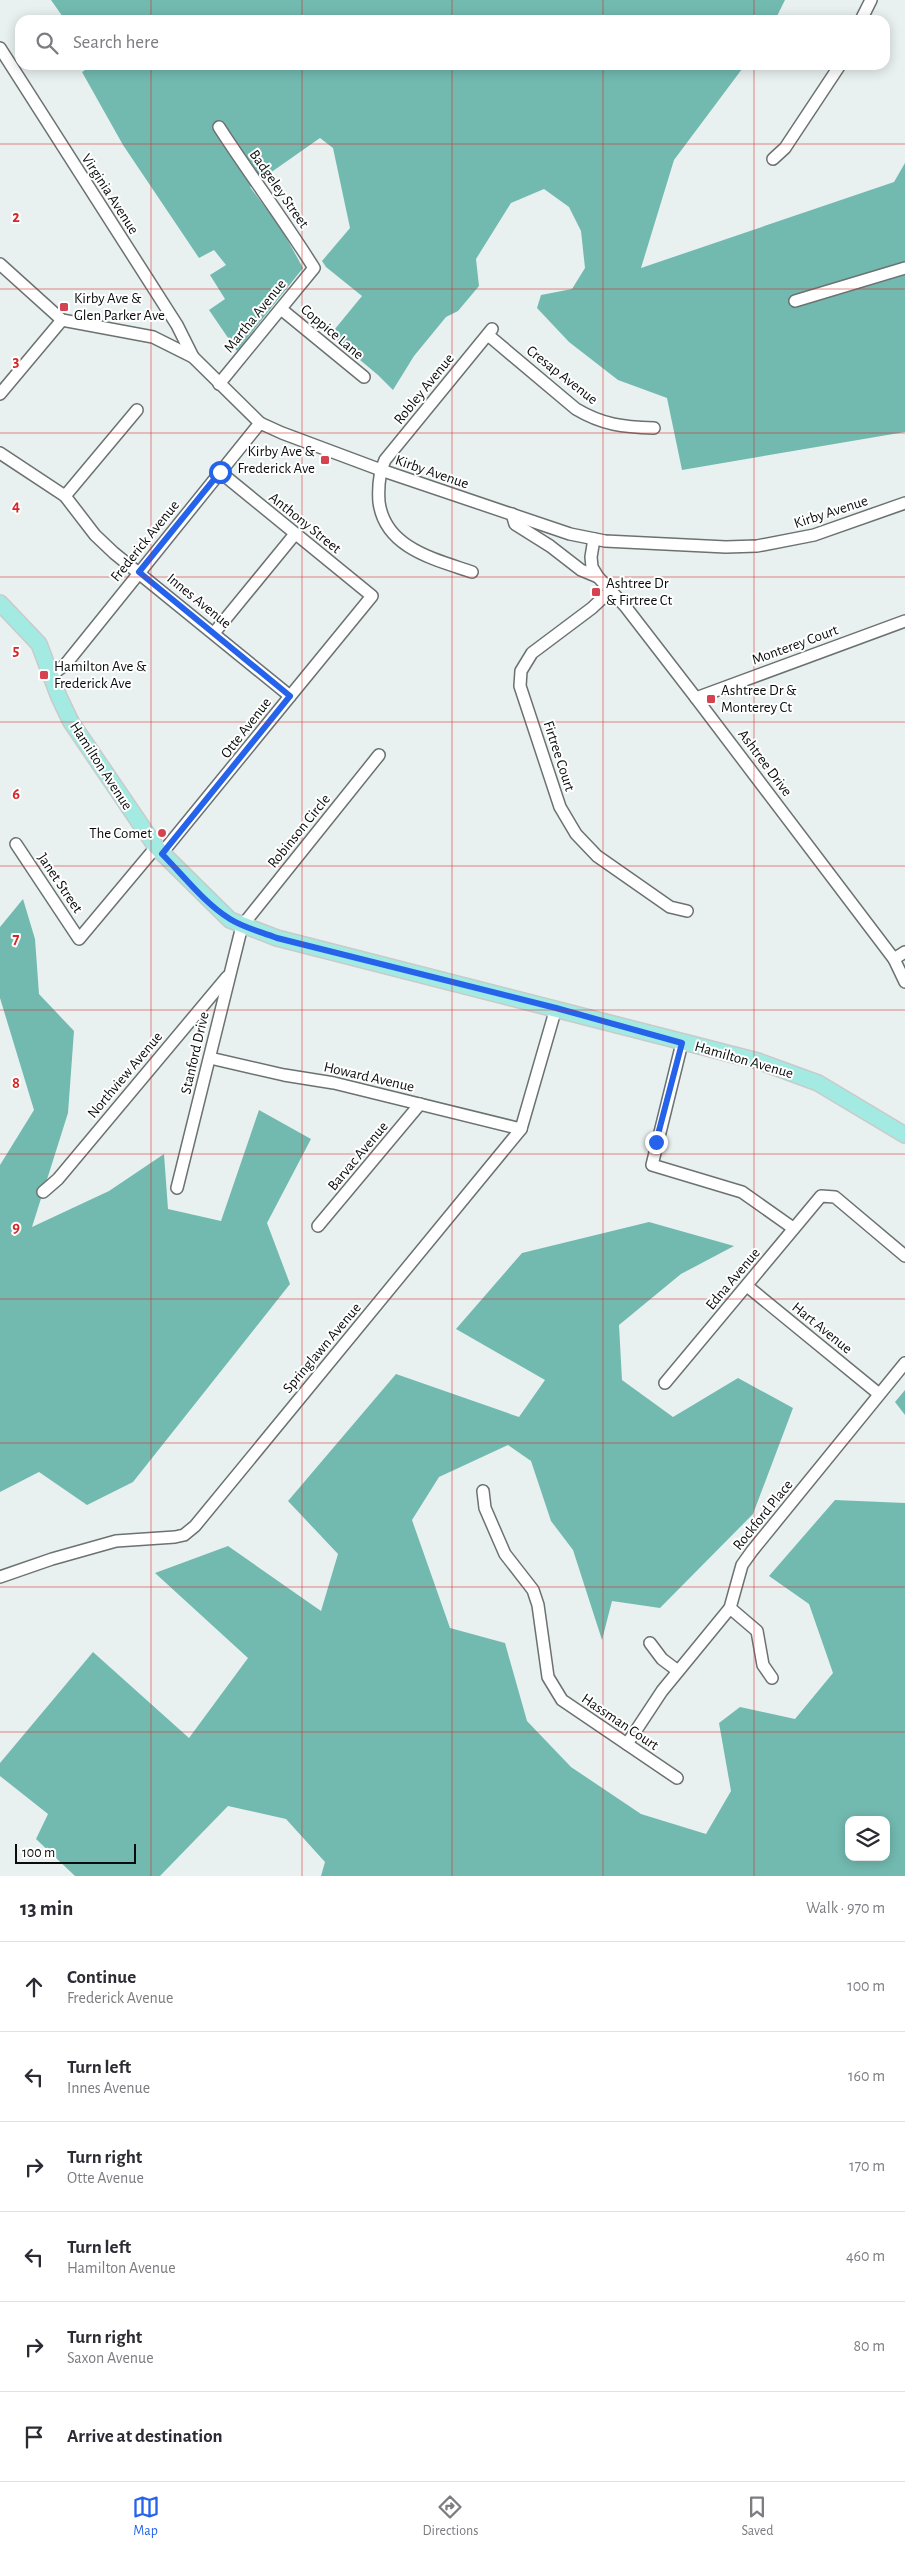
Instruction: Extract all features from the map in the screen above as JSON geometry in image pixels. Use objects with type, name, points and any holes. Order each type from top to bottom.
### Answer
[{"type":"main road","name":"Hamilton Avenue","points":[[0,603],[38,644],[71,722],[159,850],[212,905],[230,920],[277,938],[556,1008],[758,1062],[818,1083],[903,1131]]},
{"type":"street","points":[[864,15],[871,0]]},
{"type":"street","name":"Virginia Avenue","points":[[0,48],[177,325],[193,357]]},
{"type":"street","points":[[773,159],[786,148],[837,70]]},
{"type":"street","name":"Badgeley Street","points":[[219,127],[256,183],[285,221],[314,268]]},
{"type":"street","points":[[0,264],[62,320],[0,394]]},
{"type":"street","name":"Martha Avenue","points":[[219,384],[314,268]]},
{"type":"street","points":[[795,301],[905,268]]},
{"type":"street","name":"Coppice Lane","points":[[281,309],[364,378]]},
{"type":"street","name":"Kirby Avenue","points":[[62,320],[153,338],[193,357],[260,423],[380,470],[570,534],[594,539],[726,547],[757,546],[814,535],[905,503]]},
{"type":"street","name":"Cresap Avenue","points":[[490,332],[576,409],[592,418],[614,425],[654,428]]},
{"type":"street","name":"Robley Avenue","points":[[380,470],[385,460],[490,332]]},
{"type":"street","points":[[65,496],[137,410]]},
{"type":"street","name":"Frederick Avenue","points":[[50,675],[65,665],[260,423]]},
{"type":"street","name":"Innes Avenue","points":[[0,453],[65,496],[95,535],[290,696]]},
{"type":"street","points":[[380,470],[378,495],[380,510],[386,526],[396,538],[423,555],[472,572]]},
{"type":"street","name":"Anthony Street","points":[[220,472],[372,596]]},
{"type":"street","points":[[512,514],[515,524],[581,570],[598,577]]},
{"type":"street","points":[[214,633],[295,534]]},
{"type":"street","name":"Ashtree Drive","points":[[594,539],[590,557],[592,567],[598,577],[696,698],[894,959],[905,982]]},
{"type":"street","name":"Firtree Court","points":[[610,591],[592,608],[532,653],[521,671],[520,686],[560,807],[576,834],[597,856],[670,907],[687,911]]},
{"type":"street","name":"Otte Avenue","points":[[79,939],[159,850],[372,596]]},
{"type":"street","name":"Monterey Court","points":[[696,698],[905,621]]},
{"type":"street","name":"Robinson Circle","points":[[242,926],[379,755]]},
{"type":"street","name":"Janet Street","points":[[16,844],[79,939]]},
{"type":"street","name":"Stanford Drive","points":[[177,1188],[210,1058],[228,975],[242,926]]},
{"type":"street","points":[[894,959],[905,952]]},
{"type":"street","name":"Northview Avenue","points":[[43,1192],[58,1178],[228,975]]},
{"type":"street","name":"Springlawn Avenue","points":[[0,1577],[52,1559],[116,1541],[175,1537],[184,1534],[195,1526],[521,1129],[556,1008]]},
{"type":"street","points":[[682,1043],[652,1165],[742,1192],[755,1199],[793,1228]]},
{"type":"street","name":"Howard Avenue","points":[[210,1058],[284,1076],[334,1083],[521,1129]]},
{"type":"street","name":"Barvac Avenue","points":[[318,1226],[420,1104]]},
{"type":"street","name":"Edna Avenue","points":[[665,1383],[817,1199],[824,1195],[834,1197],[905,1256]]},
{"type":"street","name":"Hart Avenue","points":[[746,1286],[879,1394]]},
{"type":"street","name":"Rockford Place","points":[[627,1744],[678,1671],[730,1608],[742,1565],[752,1551],[905,1363]]},
{"type":"street","name":"Hassman Court","points":[[483,1491],[484,1508],[505,1554],[533,1590],[538,1605],[548,1677],[555,1690],[562,1700],[573,1709],[677,1778]]},
{"type":"street","points":[[730,1608],[757,1631],[764,1665],[772,1678]]},
{"type":"street","points":[[650,1643],[662,1659],[678,1671]]},
{"type":"green space","points":[[51,0],[785,0],[778,15],[62,15]]},
{"type":"green space","points":[[85,70],[741,70],[674,160],[641,268],[894,182],[905,163],[905,432],[682,470],[667,398],[618,380],[569,342],[537,308],[541,295],[572,289],[585,268],[581,231],[569,207],[544,189],[511,203],[476,259],[479,286],[458,311],[446,317],[414,356],[393,390],[330,335],[362,296],[326,267],[322,261],[350,228],[333,148],[320,138],[250,187],[281,228],[303,268],[237,351],[209,310],[225,299],[210,275],[226,265],[214,250],[199,258],[123,145],[82,72]]},
{"type":"green space","points":[[23,899],[35,939],[39,994],[74,1031],[68,1113],[32,1227],[109,1191],[164,1154],[168,1209],[221,1221],[259,1110],[311,1139],[267,1223],[290,1284],[133,1482],[87,1505],[39,1472],[0,1492],[0,1165],[34,1110],[0,998],[0,927]]},
{"type":"green space","points":[[649,1222],[734,1246],[681,1274],[619,1325],[622,1380],[673,1417],[738,1378],[793,1408],[753,1514],[660,1608],[612,1601],[602,1640],[573,1550],[551,1521],[531,1461],[508,1445],[439,1477],[412,1520],[450,1628],[505,1643],[527,1721],[571,1767],[641,1814],[706,1834],[731,1791],[719,1723],[740,1707],[795,1719],[833,1673],[809,1604],[769,1576],[835,1500],[905,1503],[905,1876],[321,1876],[325,1862],[286,1819],[228,1806],[160,1876],[75,1876],[36,1839],[48,1814],[0,1776],[0,1763],[93,1652],[189,1738],[248,1658],[155,1573],[228,1546],[321,1611],[338,1554],[288,1501],[396,1374],[519,1417],[545,1380],[456,1329],[522,1253]]},
{"type":"green space","points":[[905,1390],[905,1415],[895,1402]]},
{"type":"place","name":"Kirby Ave & Glen Parker Ave","points":[[64,307]]},
{"type":"place","name":"Kirby Ave & Frederick Ave","points":[[325,460]]},
{"type":"place","name":"Ashtree Dr & Firtree Ct","points":[[596,592]]},
{"type":"place","name":"Hamilton Ave & Frederick Ave","points":[[44,675]]},
{"type":"place","name":"Ashtree Dr & Monterey Ct","points":[[711,699]]},
{"type":"place","name":"The Comet","points":[[162,833]]},
{"type":"route","points":[[220,472],[139,572],[290,696],[162,854],[212,905],[230,920],[242,926],[277,938],[556,1008],[682,1043],[656,1142]]}]
